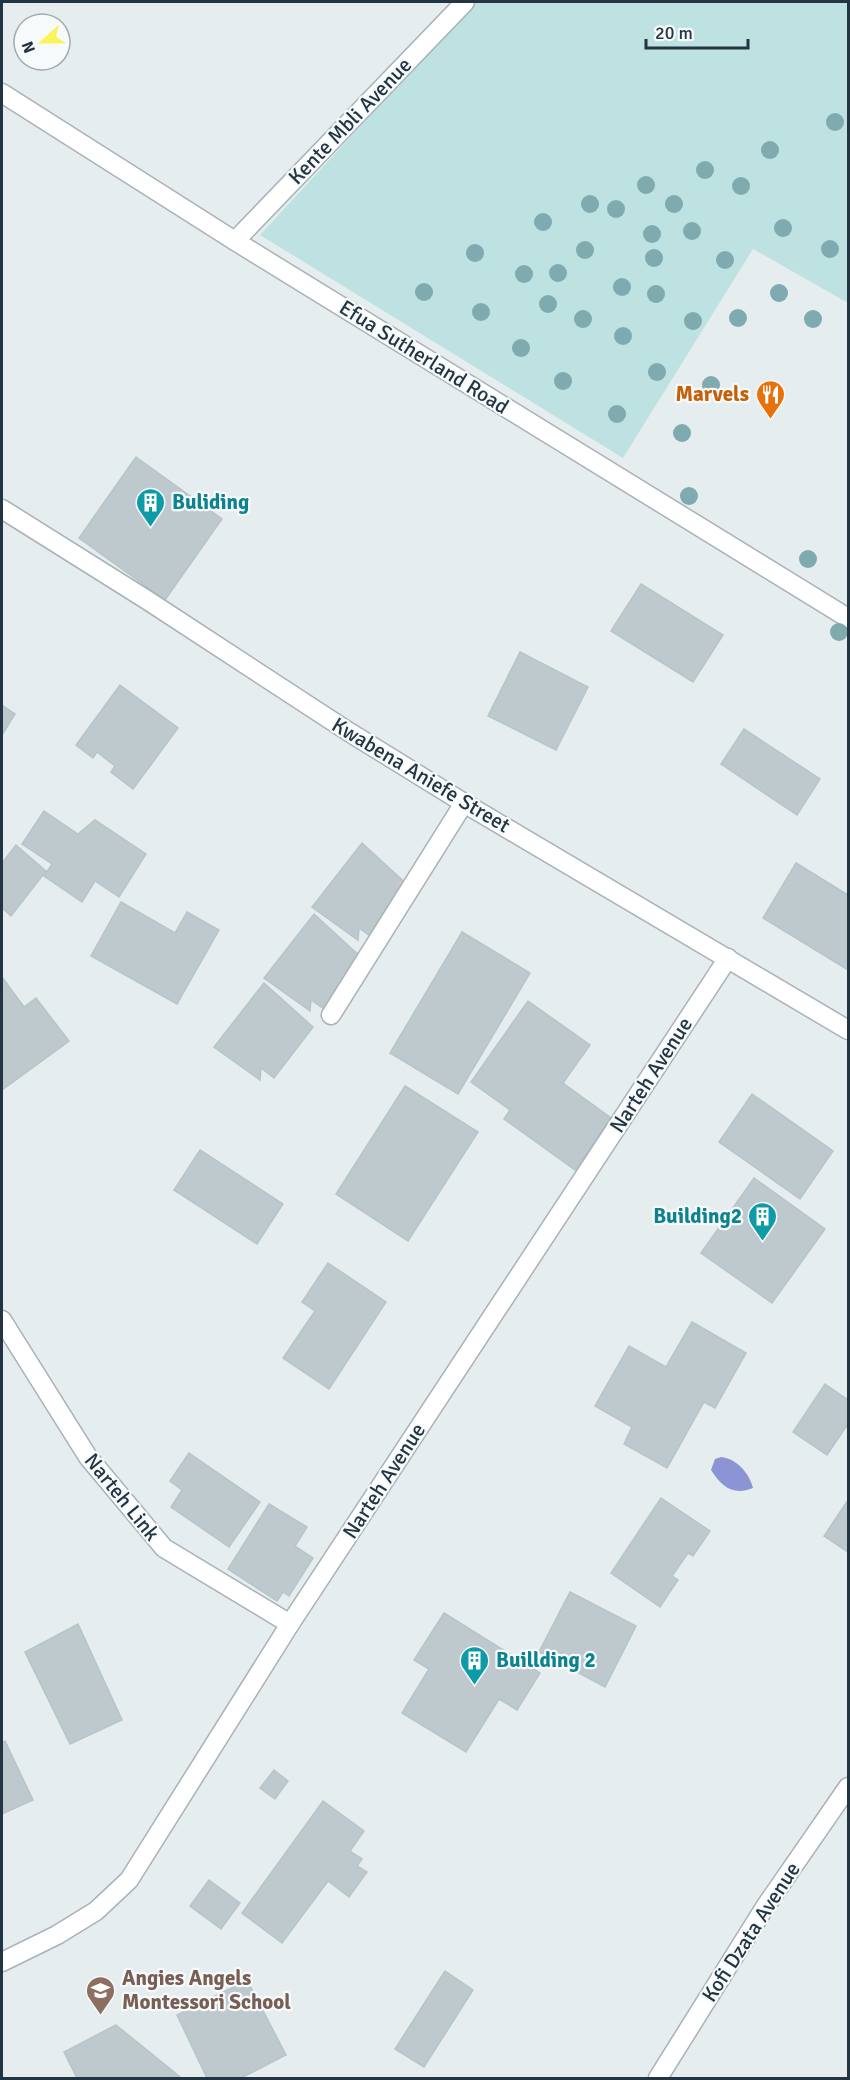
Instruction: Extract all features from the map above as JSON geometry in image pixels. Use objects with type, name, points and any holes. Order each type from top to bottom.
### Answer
[{"type":"street","name":"Kente Mbli Avenue","points":[[235,241],[465,2]]},
{"type":"street","name":"Efua Sutherland Road","points":[[2,93],[235,241],[849,618]]},
{"type":"street","name":"Kwabena Aniefe Street","points":[[2,509],[147,600],[349,732],[464,803],[849,1030]]},
{"type":"street","points":[[331,1015],[464,803]]},
{"type":"street","name":"Narteh Avenue","points":[[2,1962],[57,1935],[96,1911],[129,1880],[290,1624],[728,958]]},
{"type":"street","name":"Narteh Link","points":[[2,1320],[88,1456],[164,1548],[290,1624]]},
{"type":"street","name":"Kofi Dzata Avenue","points":[[658,2079],[765,1907],[849,1787]]},
{"type":"shaded area","points":[[475,2],[848,2],[848,303],[753,249],[623,458],[260,235]]},
{"type":"water","points":[[727,1458],[742,1468],[753,1488],[734,1490],[719,1481],[711,1470],[715,1459]]},
{"type":"building","name":"Buliding","points":[[136,457],[222,519],[165,600],[79,538]]},
{"type":"building","points":[[641,584],[723,635],[693,682],[611,631]]},
{"type":"building","points":[[520,652],[588,687],[556,750],[488,716]]},
{"type":"building","points":[[120,685],[178,728],[133,789],[111,772],[115,766],[97,752],[93,758],[76,745]]},
{"type":"building","points":[[2,705],[15,714],[2,735]]},
{"type":"building","points":[[744,729],[820,779],[797,815],[721,764]]},
{"type":"building","points":[[44,811],[78,834],[95,820],[146,854],[119,897],[95,881],[82,902],[44,876],[52,864],[22,844]]},
{"type":"building","points":[[362,843],[411,888],[373,938],[359,928],[358,940],[312,907]]},
{"type":"building","points":[[16,845],[46,871],[11,916],[2,908],[2,863]]},
{"type":"building","points":[[796,863],[848,895],[848,970],[763,918]]},
{"type":"building","points":[[121,902],[175,933],[187,912],[219,930],[177,1004],[91,956]]},
{"type":"building","points":[[314,914],[363,959],[324,1009],[311,1000],[310,1011],[264,978]]},
{"type":"building","points":[[462,932],[530,973],[458,1094],[390,1053]]},
{"type":"building","points":[[2,977],[24,1007],[36,998],[69,1041],[2,1090]]},
{"type":"building","points":[[264,983],[313,1027],[274,1078],[261,1068],[260,1080],[214,1047]]},
{"type":"building","points":[[528,1001],[590,1045],[563,1083],[611,1118],[575,1170],[504,1119],[510,1110],[471,1082]]},
{"type":"building","points":[[405,1086],[478,1132],[408,1241],[336,1194]]},
{"type":"building","points":[[752,1094],[833,1151],[800,1199],[719,1142]]},
{"type":"building","points":[[200,1150],[283,1204],[257,1244],[174,1190]]},
{"type":"building","name":"Building2","points":[[754,1178],[825,1229],[772,1303],[701,1253]]},
{"type":"building","points":[[328,1263],[386,1302],[329,1389],[283,1358],[315,1311],[302,1302]]},
{"type":"building","points":[[692,1322],[746,1353],[715,1408],[704,1402],[667,1468],[624,1444],[632,1427],[595,1406],[629,1346],[666,1367]]},
{"type":"building","points":[[825,1384],[848,1400],[848,1424],[827,1455],[793,1432]]},
{"type":"building","points":[[189,1453],[260,1502],[229,1547],[171,1507],[182,1490],[170,1481]]},
{"type":"building","points":[[661,1498],[710,1531],[693,1556],[688,1553],[672,1576],[678,1580],[660,1607],[611,1573]]},
{"type":"building","points":[[848,1500],[848,1552],[824,1536]]},
{"type":"building","points":[[269,1504],[307,1527],[295,1546],[313,1558],[289,1596],[283,1592],[277,1601],[228,1569]]},
{"type":"building","points":[[570,1592],[636,1626],[605,1687],[539,1652]]},
{"type":"building","name":"Buillding 2","points":[[444,1613],[540,1673],[517,1710],[499,1699],[466,1752],[402,1713],[429,1669],[414,1660]]},
{"type":"building","points":[[78,1624],[122,1720],[70,1744],[25,1652]]},
{"type":"building","points":[[5,1741],[33,1800],[2,1814],[2,1743]]},
{"type":"building","points":[[274,1770],[288,1781],[275,1799],[260,1788]]},
{"type":"building","points":[[323,1801],[364,1831],[350,1851],[362,1859],[357,1866],[367,1872],[349,1897],[328,1881],[282,1943],[242,1913]]},
{"type":"building","points":[[209,1880],[240,1903],[221,1929],[190,1906]]},
{"type":"building","points":[[445,1971],[473,1990],[424,2067],[395,2049]]},
{"type":"building","points":[[247,1980],[286,2055],[241,2078],[207,2078],[177,2015]]},
{"type":"building","points":[[116,2025],[181,2078],[77,2078],[64,2052]]},
{"type":"place","name":"Marvels","points":[[770,420]]},
{"type":"place","name":"Buliding","points":[[151,528]]},
{"type":"place","name":"Building2","points":[[763,1242]]},
{"type":"place","name":"Buillding 2","points":[[475,1686]]},
{"type":"place","name":"Angies Angels Montessori School","points":[[101,2016]]}]
